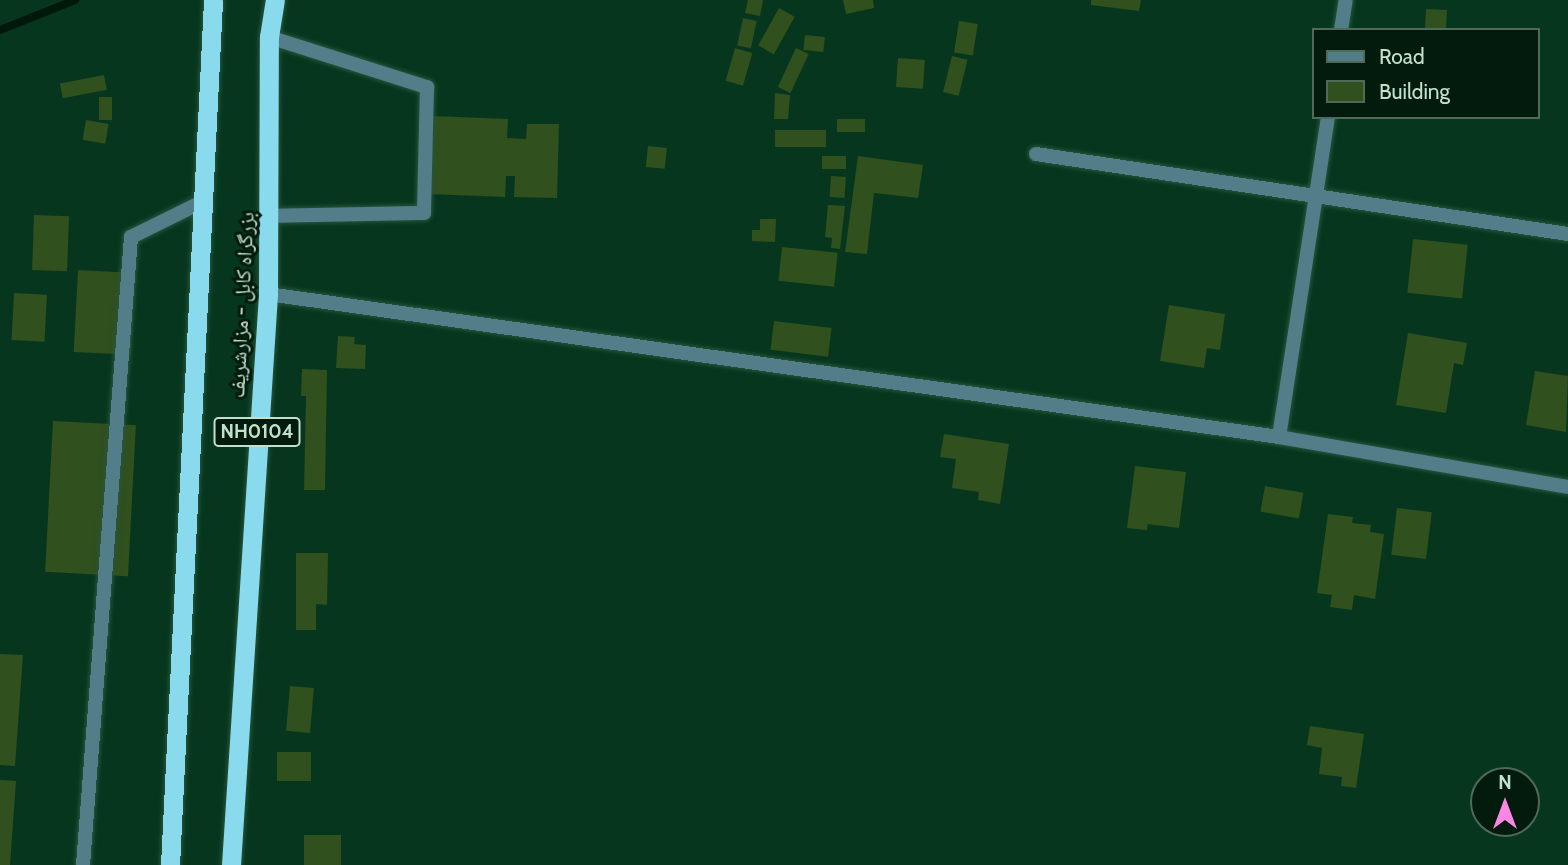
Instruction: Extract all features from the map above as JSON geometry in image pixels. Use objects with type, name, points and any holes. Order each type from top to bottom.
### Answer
[{"type":"highway","name":"بزرگراه کابل - مزارشریف","points":[[170,865],[213,0]]},
{"type":"highway","name":"بزرگراه کابل - مزارشریف","points":[[231,865],[268,294],[269,37],[275,0]]},
{"type":"street","points":[[1341,28],[1346,0]]},
{"type":"street","points":[[269,37],[427,87],[425,213],[270,216]]},
{"type":"street","points":[[1279,437],[1328,119]]},
{"type":"street","points":[[1036,154],[1568,234]]},
{"type":"street","points":[[83,865],[131,237],[204,201]]},
{"type":"street","points":[[268,294],[1279,437],[1568,487]]},
{"type":"building","points":[[748,0],[763,0],[760,16],[745,13]]},
{"type":"building","points":[[843,0],[873,0],[874,8],[846,14]]},
{"type":"building","points":[[1091,0],[1141,0],[1139,11],[1091,5]]},
{"type":"building","points":[[779,8],[795,17],[774,54],[758,46]]},
{"type":"building","points":[[1426,9],[1447,10],[1446,28],[1425,28]]},
{"type":"building","points":[[743,18],[757,21],[751,48],[737,45]]},
{"type":"building","points":[[959,21],[978,24],[973,56],[954,53]]},
{"type":"building","points":[[805,35],[825,37],[823,52],[803,50]]},
{"type":"building","points":[[735,48],[752,53],[743,86],[726,81]]},
{"type":"building","points":[[796,48],[809,54],[791,93],[778,87]]},
{"type":"building","points":[[952,56],[968,60],[959,96],[943,92]]},
{"type":"building","points":[[898,58],[925,60],[923,89],[896,87]]},
{"type":"building","points":[[104,75],[107,90],[63,98],[60,84]]},
{"type":"building","points":[[775,93],[790,95],[788,119],[774,119]]},
{"type":"building","points":[[99,97],[112,97],[112,120],[99,120]]},
{"type":"building","points":[[432,116],[508,119],[507,138],[526,139],[527,124],[559,124],[557,198],[514,197],[515,176],[506,176],[505,197],[429,194]]},
{"type":"building","points":[[837,119],[865,119],[865,132],[837,132]]},
{"type":"building","points":[[86,120],[109,124],[105,144],[83,140]]},
{"type":"building","points":[[775,130],[826,130],[826,147],[775,147]]},
{"type":"building","points":[[648,146],[667,148],[665,169],[646,167]]},
{"type":"building","points":[[822,156],[846,156],[846,169],[822,169]]},
{"type":"building","points":[[858,156],[923,165],[918,198],[874,193],[867,254],[845,252]]},
{"type":"building","points":[[831,176],[846,177],[844,198],[830,197]]},
{"type":"building","points":[[828,205],[845,206],[840,249],[831,248],[832,238],[825,237]]},
{"type":"building","points":[[34,215],[69,216],[67,271],[32,270]]},
{"type":"building","points":[[760,219],[776,219],[775,242],[752,241],[752,230],[760,230]]},
{"type":"building","points":[[1413,239],[1468,245],[1462,298],[1407,293]]},
{"type":"building","points":[[782,247],[838,253],[834,287],[778,281]]},
{"type":"building","points":[[78,270],[135,273],[131,355],[74,352]]},
{"type":"building","points":[[14,293],[47,295],[44,342],[12,340]]},
{"type":"building","points":[[1169,305],[1225,314],[1220,350],[1207,348],[1204,368],[1160,361]]},
{"type":"building","points":[[774,321],[832,328],[828,357],[770,350]]},
{"type":"building","points":[[1408,333],[1467,343],[1463,365],[1454,363],[1446,413],[1396,405]]},
{"type":"building","points":[[338,336],[355,337],[354,344],[366,345],[365,369],[336,368]]},
{"type":"building","points":[[302,369],[327,370],[325,490],[304,490],[306,396],[301,396]]},
{"type":"building","points":[[1535,371],[1568,376],[1566,432],[1526,425]]},
{"type":"building","points":[[53,421],[136,425],[128,576],[45,572]]},
{"type":"building","points":[[944,434],[1009,444],[1000,504],[978,500],[979,492],[952,488],[956,459],[940,457]]},
{"type":"building","points":[[1135,466],[1186,472],[1179,528],[1148,524],[1147,530],[1127,528]]},
{"type":"building","points":[[1265,486],[1303,493],[1299,518],[1260,512]]},
{"type":"building","points":[[1397,508],[1432,512],[1426,559],[1391,555]]},
{"type":"building","points":[[1328,514],[1353,517],[1352,523],[1371,525],[1370,532],[1384,534],[1375,599],[1354,595],[1352,610],[1330,607],[1332,595],[1317,593]]},
{"type":"building","points":[[296,553],[328,553],[327,605],[316,604],[316,630],[296,630]]},
{"type":"building","points":[[0,654],[23,655],[15,766],[0,765]]},
{"type":"building","points":[[290,686],[314,688],[310,733],[286,731]]},
{"type":"building","points":[[1310,726],[1364,734],[1356,788],[1341,786],[1342,777],[1319,774],[1322,748],[1307,745]]},
{"type":"building","points":[[277,752],[311,752],[311,781],[277,781]]},
{"type":"building","points":[[0,780],[16,781],[10,865],[0,865]]},
{"type":"building","points":[[304,835],[341,835],[341,865],[304,865]]},
{"type":"waterway","points":[[0,30],[75,0]]}]
